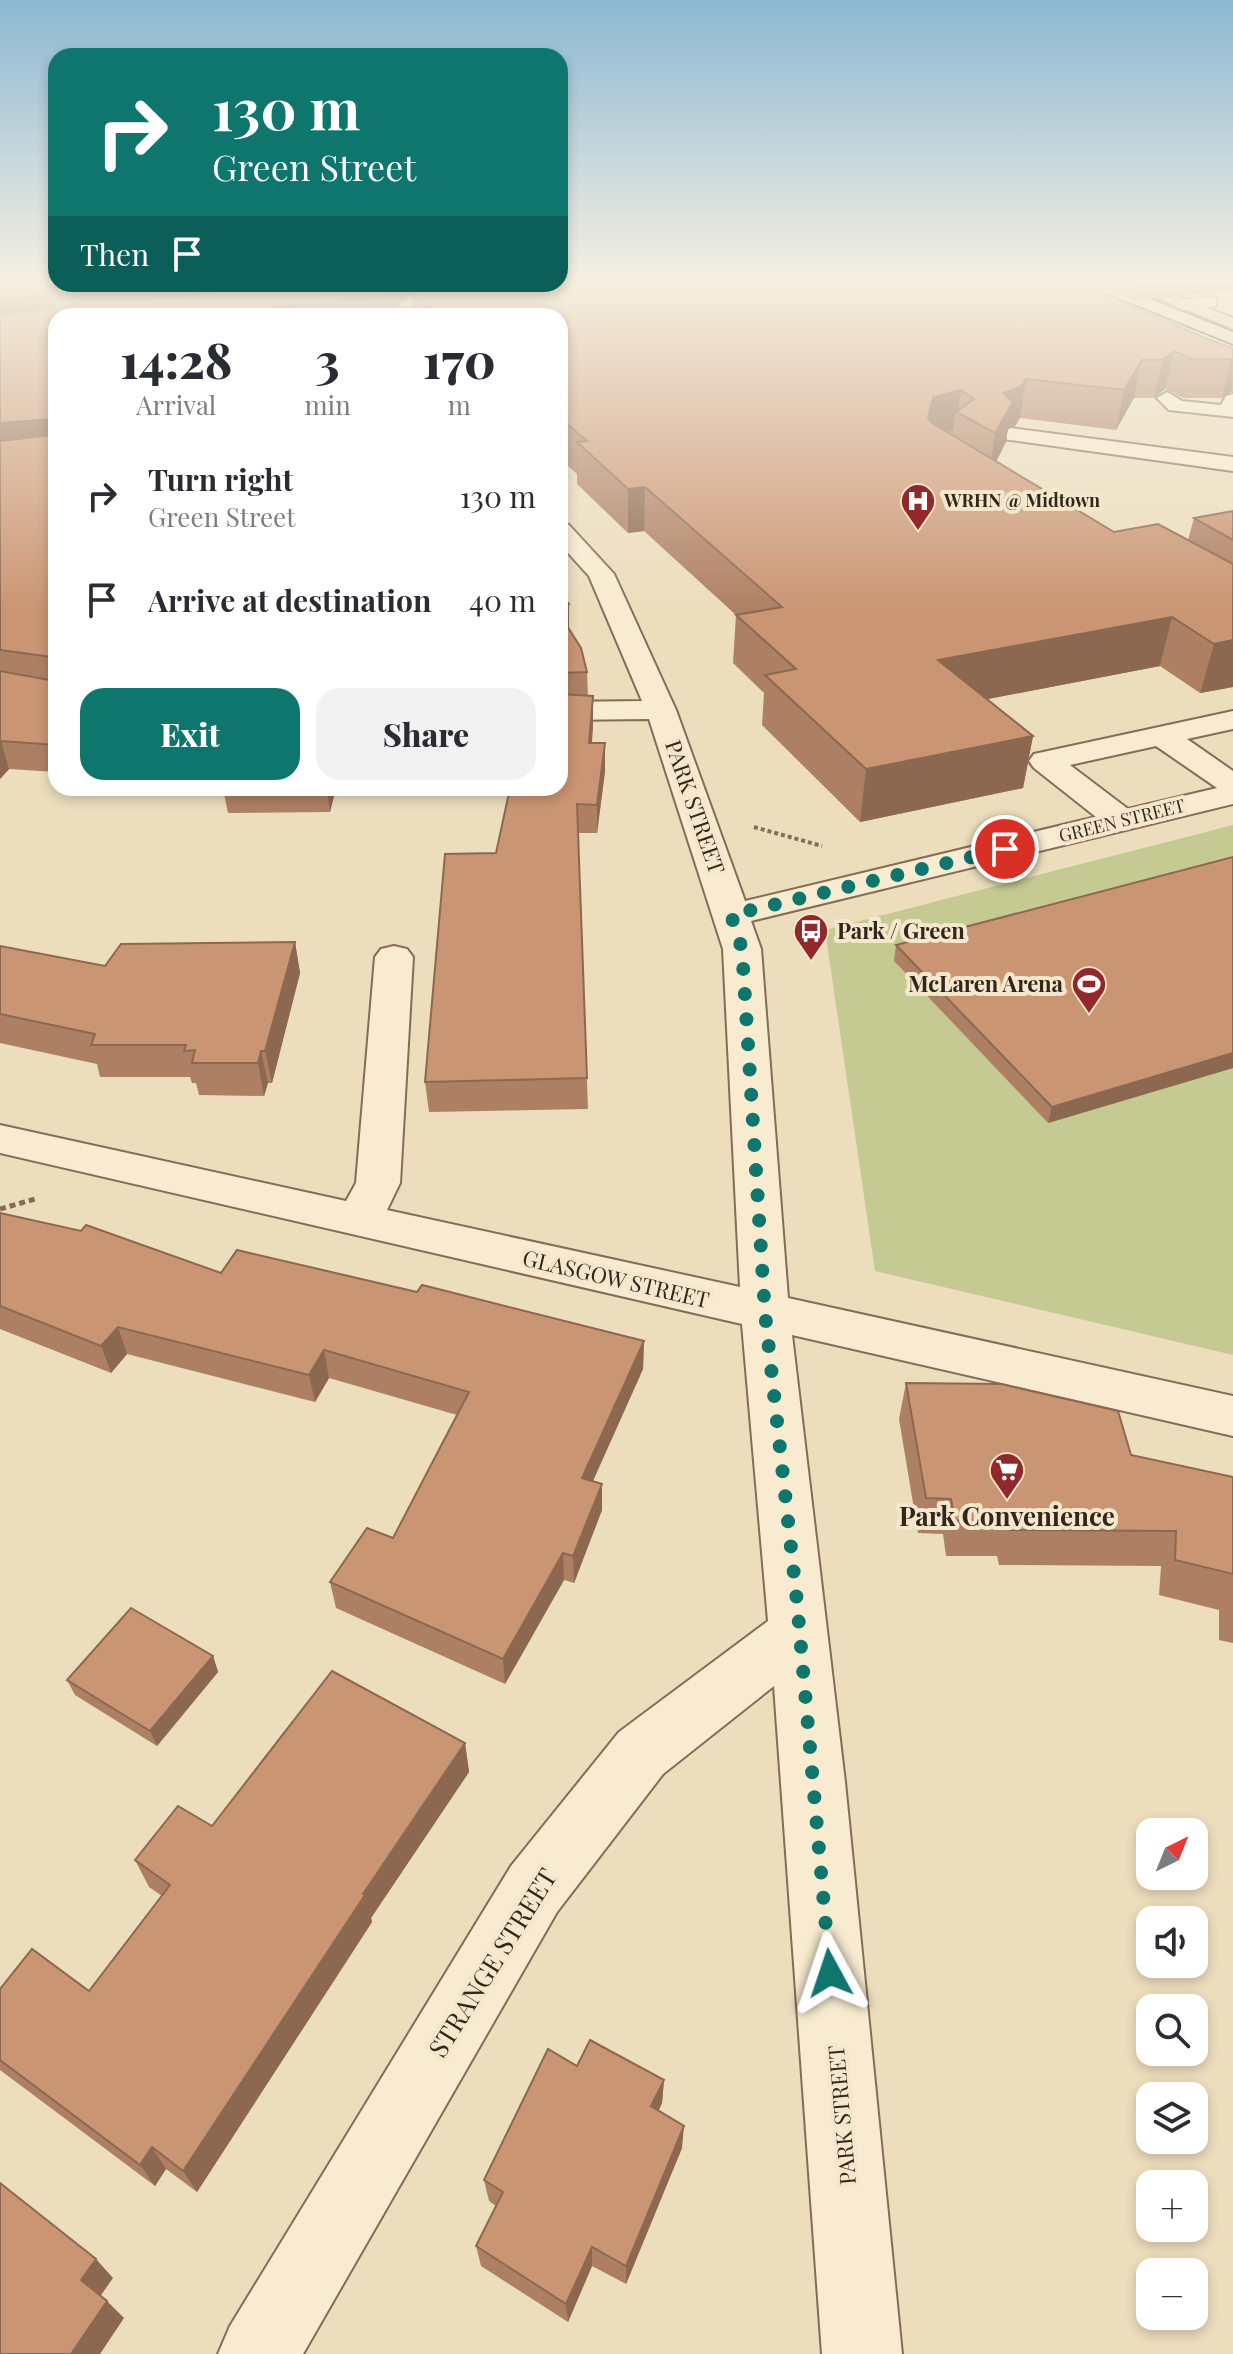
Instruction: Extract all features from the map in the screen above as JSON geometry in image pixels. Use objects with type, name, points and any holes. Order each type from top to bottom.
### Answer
[{"type":"street","points":[[1167,398],[1176,406],[1228,412],[1233,400]]},
{"type":"street","points":[[1011,434],[1233,464]]},
{"type":"street","name":"PARK STREET","points":[[568,539],[601,574],[661,710],[742,949],[765,1313],[799,1632],[862,2354]]},
{"type":"street","points":[[568,711],[661,710]]},
{"type":"street","points":[[1122,821],[1045,761],[1233,720]]},
{"type":"street","points":[[1160,735],[1233,785]]},
{"type":"street","name":"GREEN STREET","points":[[731,915],[1233,794]]},
{"type":"street","points":[[359,1220],[378,1183],[394,957]]},
{"type":"street","name":"GLASGOW STREET","points":[[0,1139],[1233,1416]]},
{"type":"street","name":"STRANGE STREET","points":[[258,2354],[534,1889],[641,1753],[799,1632]]},
{"type":"path","points":[[753,827],[833,849]]},
{"type":"green space","points":[[1233,825],[1233,1355],[875,1271],[825,930]]},
{"type":"building","points":[[0,392],[48,392],[48,419],[0,423]]},
{"type":"building","points":[[568,392],[954,392],[933,397],[928,418],[932,423],[1114,532],[1158,524],[1233,564],[1233,640],[1214,644],[1172,617],[938,660],[1033,736],[866,769],[765,675],[796,669],[736,615],[782,607],[645,487],[628,489],[577,442],[587,441],[568,425]]},
{"type":"building","points":[[964,392],[1006,392],[1003,393],[1013,402],[995,433],[956,412],[974,399]]},
{"type":"building","points":[[48,436],[48,657],[0,650],[0,441]]},
{"type":"building","points":[[1233,511],[1233,540],[1194,518]]},
{"type":"building","points":[[568,628],[581,648],[587,672],[568,673]]},
{"type":"building","points":[[0,671],[48,680],[48,744],[0,742]]},
{"type":"building","points":[[568,694],[593,696],[589,743],[605,743],[597,805],[577,804],[587,1078],[425,1082],[445,854],[496,853],[508,796],[568,796]]},
{"type":"building","name":"McLaren Arena","points":[[1233,857],[1233,1053],[1052,1107],[896,945]]},
{"type":"building","points":[[295,942],[265,1051],[261,1051],[258,1063],[192,1063],[195,1050],[184,1051],[186,1045],[91,1045],[95,1034],[0,1014],[0,946],[105,966],[121,944]]},
{"type":"building","points":[[0,1213],[81,1231],[86,1225],[221,1273],[237,1250],[417,1292],[422,1285],[644,1341],[582,1478],[602,1484],[573,1556],[563,1553],[503,1659],[330,1582],[367,1528],[393,1538],[469,1392],[324,1350],[309,1375],[118,1327],[101,1346],[0,1306]]},
{"type":"building","points":[[906,1383],[1001,1384],[1118,1411],[1131,1455],[1233,1477],[1233,1574],[1175,1560],[1176,1531],[1010,1530],[1008,1521],[955,1520],[951,1499],[926,1498]]},
{"type":"building","points":[[131,1608],[213,1656],[150,1731],[67,1680]]},
{"type":"building","points":[[332,1671],[465,1743],[183,2171],[152,2147],[140,2165],[0,2060],[0,1989],[32,1949],[89,1991],[170,1885],[135,1860],[178,1806],[212,1826]]},
{"type":"building","points":[[590,2040],[664,2080],[651,2106],[684,2126],[626,2266],[592,2247],[566,2304],[476,2246],[503,2192],[484,2180],[548,2049],[577,2066]]},
{"type":"building","points":[[0,2183],[96,2259],[81,2280],[107,2301],[71,2354],[0,2354]]},
{"type":"place","name":"WRHN @ Midtown","points":[[918,532]]},
{"type":"place","name":"Park / Green","points":[[811,962]]},
{"type":"place","name":"McLaren Arena","points":[[1089,1015]]},
{"type":"place","name":"Park Convenience","points":[[1007,1501]]},
{"type":"route","points":[[830,1973],[797,1602],[765,1313],[742,949],[731,915],[1005,849]]}]
